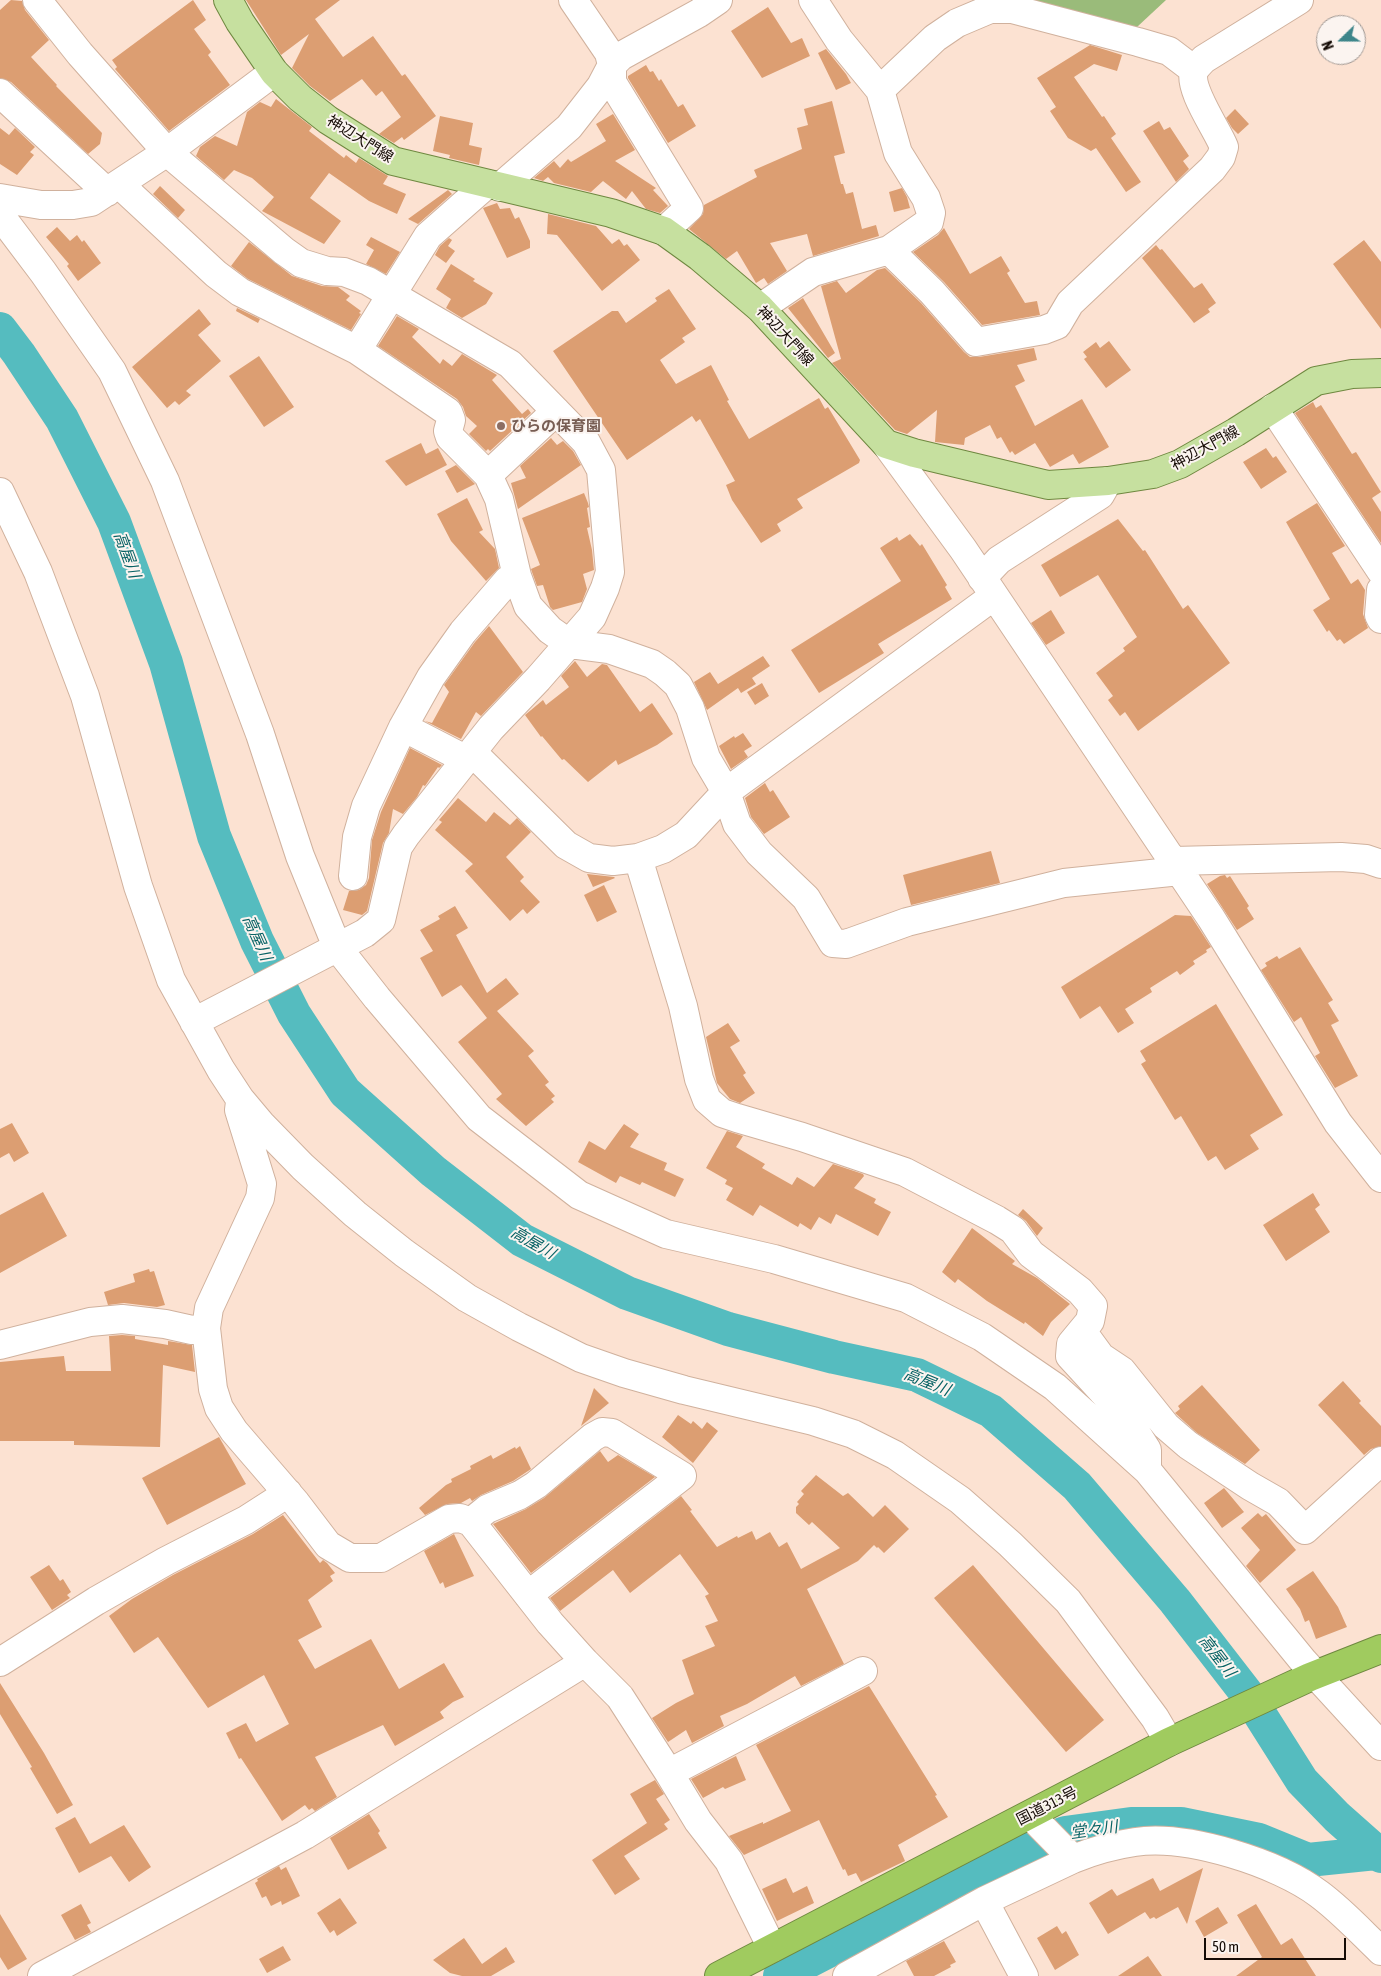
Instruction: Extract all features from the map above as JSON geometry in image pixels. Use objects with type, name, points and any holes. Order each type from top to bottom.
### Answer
[{"type":"highway","name":"国道313号","points":[[719,1976],[772,1948],[1036,1821],[1175,1739],[1313,1676],[1381,1649]]},
{"type":"main road","name":"神辺大門線","points":[[228,0],[240,22],[274,72],[300,98],[328,120],[393,161],[611,213],[664,231],[700,257],[760,308],[886,444],[914,453],[1048,485],[1108,481],[1153,474],[1180,464],[1316,380],[1352,374],[1381,373]]},
{"type":"street","points":[[37,0],[80,54],[167,152],[301,263],[327,271],[344,272],[368,281],[510,364],[586,442],[601,470],[610,572],[606,588],[592,617],[570,644],[491,728],[398,847],[381,920],[365,933],[196,1021]]},
{"type":"street","points":[[573,0],[609,52],[612,64],[612,82],[689,208],[664,231]]},
{"type":"street","points":[[356,350],[428,236],[569,127],[601,86],[612,64],[621,56],[718,0]]},
{"type":"street","points":[[760,308],[813,272],[889,250],[929,222],[931,213],[926,198],[898,153],[880,90],[839,40],[813,0]]},
{"type":"street","points":[[889,250],[932,292],[976,342],[1044,330],[1058,325],[1070,303],[1212,169],[1221,157],[1224,147],[1197,95],[1194,70],[1204,59],[1299,0]]},
{"type":"street","points":[[880,90],[936,38],[986,5],[1012,9],[1169,51],[1194,70]]},
{"type":"street","points":[[0,198],[41,205],[72,205],[91,202],[167,152],[274,72]]},
{"type":"street","points":[[0,93],[240,292],[356,350],[448,412],[451,420],[448,430],[450,436],[488,475],[500,499],[516,576],[528,606],[550,630],[570,644],[609,649],[652,664],[678,685],[690,708],[706,758],[726,792],[737,824],[759,853],[806,898],[833,943],[846,944],[907,922],[1064,883],[1177,866],[1340,857],[1366,859],[1381,864]]},
{"type":"street","points":[[0,215],[43,272],[112,371],[165,481],[260,734],[333,949],[479,1118],[579,1195],[666,1234],[774,1259],[906,1298],[982,1337],[1055,1387],[1147,1470],[1313,1676],[1381,1746]]},
{"type":"street","points":[[1273,408],[1381,571]]},
{"type":"street","points":[[488,475],[556,411]]},
{"type":"street","points":[[886,444],[988,587],[1177,866],[1338,1123],[1381,1178]]},
{"type":"street","points":[[403,727],[469,756],[566,845],[589,858],[613,861],[638,858],[663,849],[686,835],[726,792],[988,587],[999,560],[1100,495],[1108,481]]},
{"type":"street","points":[[0,492],[38,572],[82,687],[138,886],[171,980],[240,1099],[261,1124],[303,1167],[355,1214],[404,1253],[460,1292],[519,1327],[581,1358],[624,1373],[684,1390],[813,1421],[852,1434],[895,1455],[960,1500],[1010,1544],[1068,1601],[1155,1718],[1175,1739]]},
{"type":"street","points":[[353,876],[357,837],[366,806],[403,727],[431,677],[463,632],[508,580],[516,576]]},
{"type":"street","points":[[1381,590],[1379,616],[1381,619]]},
{"type":"street","points":[[638,858],[683,1006],[699,1079],[707,1100],[722,1113],[802,1137],[905,1172],[1013,1230],[1031,1254],[1080,1291],[1093,1306],[1090,1321],[1071,1344],[1070,1356],[1126,1417],[1147,1450],[1147,1470]]},
{"type":"street","points":[[240,1099],[239,1110],[262,1184],[260,1198],[208,1308],[206,1328],[213,1389],[219,1408],[234,1431],[288,1493],[328,1545],[350,1558],[381,1558],[449,1519],[460,1518],[472,1522],[528,1595],[585,1662],[620,1697],[698,1820],[729,1861],[772,1948]]},
{"type":"street","points":[[0,1345],[90,1322],[122,1319],[164,1324],[192,1330],[206,1328]]},
{"type":"street","points":[[1082,1331],[1101,1357],[1122,1371],[1166,1426],[1188,1445],[1278,1502],[1305,1530],[1381,1461]]},
{"type":"street","points":[[472,1522],[487,1509],[520,1495],[536,1485],[593,1437],[602,1432],[612,1433],[682,1476],[528,1595]]},
{"type":"street","points":[[0,1662],[96,1601],[166,1561],[246,1520],[288,1493]]},
{"type":"street","points":[[42,1976],[305,1835],[585,1662]]},
{"type":"street","points":[[669,1772],[863,1671]]},
{"type":"street","points":[[1036,1821],[1067,1853]]},
{"type":"street","points":[[847,1976],[1067,1853],[1090,1852],[1136,1842],[1156,1841],[1203,1846],[1289,1875],[1320,1894],[1381,1951]]},
{"type":"street","points":[[984,1901],[1024,1976]]},
{"type":"green space","points":[[1010,0],[1166,0],[1137,27]]},
{"type":"building","points":[[11,0],[22,1],[25,10],[49,40],[31,57],[56,86],[102,133],[100,144],[88,154],[11,82],[0,78],[0,10]]},
{"type":"building","points":[[193,0],[206,20],[194,29],[211,52],[208,55],[230,85],[169,131],[115,69],[117,67],[112,60]]},
{"type":"building","points":[[246,0],[340,0],[315,19],[343,57],[373,36],[402,76],[405,74],[436,116],[404,140],[402,137],[394,143],[379,134],[401,117],[382,91],[376,96],[362,79],[330,101],[310,86],[292,68],[309,34],[281,55]]},
{"type":"building","points":[[768,7],[791,43],[802,38],[810,56],[762,78],[731,31]]},
{"type":"building","points":[[1090,45],[1122,55],[1117,71],[1094,64],[1074,77],[1116,134],[1111,138],[1141,182],[1126,192],[1096,148],[1091,151],[1068,138],[1050,111],[1056,107],[1037,78]]},
{"type":"building","points":[[826,49],[851,83],[836,90],[818,53]]},
{"type":"building","points":[[646,65],[650,72],[653,71],[659,81],[661,79],[678,107],[683,104],[696,126],[668,143],[628,78],[628,76]]},
{"type":"building","points":[[276,99],[312,127],[309,131],[344,158],[346,155],[356,163],[359,158],[388,176],[383,184],[406,194],[397,214],[369,201],[329,173],[310,198],[341,221],[324,244],[262,211],[274,197],[252,178],[234,170],[224,180],[196,156],[200,147],[215,136],[237,146],[247,112],[260,102],[271,107]]},
{"type":"building","points":[[832,101],[845,153],[834,156],[841,184],[843,184],[846,194],[853,192],[862,229],[876,225],[879,236],[813,256],[807,234],[770,243],[787,271],[768,284],[764,278],[756,283],[737,251],[726,259],[689,229],[703,214],[704,205],[757,177],[754,170],[802,149],[797,128],[808,125],[804,109]]},
{"type":"building","points":[[1235,109],[1249,124],[1238,134],[1226,118]]},
{"type":"building","points":[[613,114],[635,150],[615,161],[656,188],[653,190],[668,206],[660,213],[646,209],[632,191],[626,199],[603,181],[591,192],[554,183],[548,177],[543,181],[534,178],[554,161],[560,168],[568,159],[571,162],[606,141],[596,124]]},
{"type":"building","points":[[440,116],[473,123],[469,145],[482,148],[479,165],[449,158],[450,155],[433,151]]},
{"type":"building","points":[[1159,121],[1164,130],[1170,127],[1189,156],[1183,161],[1189,169],[1176,182],[1143,131]]},
{"type":"building","points":[[0,128],[9,135],[15,128],[35,147],[30,152],[34,155],[17,175],[0,164]]},
{"type":"building","points":[[160,186],[185,210],[178,218],[153,194]]},
{"type":"building","points":[[902,188],[910,208],[894,212],[889,192]]},
{"type":"building","points":[[448,190],[452,194],[418,224],[408,219]]},
{"type":"building","points":[[497,203],[500,209],[510,208],[515,219],[519,217],[530,241],[530,248],[507,258],[483,208]]},
{"type":"building","points":[[548,214],[596,226],[612,244],[619,239],[624,246],[627,244],[640,260],[602,291],[557,235],[547,234]]},
{"type":"building","points":[[57,227],[70,241],[77,235],[82,242],[84,240],[101,263],[78,281],[67,266],[69,264],[46,237]]},
{"type":"building","points":[[944,228],[970,274],[1001,256],[1010,271],[1007,273],[1025,303],[1037,301],[1040,315],[982,325],[944,282],[913,252],[938,235]]},
{"type":"building","points":[[371,237],[400,252],[386,274],[366,264],[374,250],[366,245]]},
{"type":"building","points":[[449,238],[452,240],[448,246],[455,251],[446,263],[435,255],[440,246]]},
{"type":"building","points":[[1364,240],[1381,262],[1381,329],[1333,264]]},
{"type":"building","points":[[249,242],[292,276],[322,286],[338,287],[350,296],[346,300],[361,311],[351,330],[248,279],[231,266]]},
{"type":"building","points":[[1156,245],[1160,250],[1162,249],[1194,288],[1202,283],[1216,303],[1208,309],[1210,312],[1194,323],[1142,258]]},
{"type":"building","points":[[451,264],[493,293],[486,304],[462,318],[446,308],[451,299],[436,289]]},
{"type":"building","points":[[885,268],[921,303],[970,357],[1034,348],[1037,360],[1017,365],[1025,381],[1015,386],[1035,426],[1082,399],[1109,447],[1079,464],[1073,454],[1050,467],[1035,443],[1015,455],[1012,451],[1010,453],[1001,437],[997,439],[990,425],[965,438],[964,445],[935,442],[937,410],[907,434],[895,430],[832,363],[841,359],[821,286],[837,281],[846,293],[877,270]]},
{"type":"building","points":[[669,289],[696,329],[682,338],[685,342],[660,360],[676,384],[711,365],[729,400],[727,401],[749,439],[819,398],[825,409],[828,407],[860,460],[859,463],[797,499],[803,508],[777,524],[781,531],[761,543],[732,500],[726,485],[735,481],[700,419],[696,422],[692,416],[627,460],[553,351],[612,311],[618,311],[626,323],[657,301],[655,298]]},
{"type":"building","points":[[803,298],[835,353],[828,358],[788,308]]},
{"type":"building","points":[[237,308],[260,319],[258,323],[236,311]]},
{"type":"building","points":[[199,309],[211,324],[198,335],[221,361],[186,391],[191,395],[179,405],[175,401],[167,408],[132,367]]},
{"type":"building","points":[[397,316],[419,329],[412,337],[440,364],[443,359],[452,366],[462,354],[497,375],[492,380],[522,414],[528,409],[531,413],[490,451],[488,449],[486,451],[469,434],[477,426],[466,416],[463,407],[457,399],[378,346]]},
{"type":"building","points":[[1109,341],[1131,370],[1106,388],[1084,359],[1087,357],[1083,352],[1096,342],[1100,348]]},
{"type":"building","points":[[259,356],[294,407],[264,427],[229,376]]},
{"type":"building","points":[[1313,402],[1316,408],[1321,405],[1352,454],[1356,452],[1381,492],[1372,498],[1381,512],[1381,543],[1295,413]]},
{"type":"building","points":[[551,438],[557,445],[563,441],[573,451],[581,465],[518,509],[511,483],[526,478],[520,466]]},
{"type":"building","points":[[421,443],[426,454],[438,448],[447,465],[406,486],[385,461]]},
{"type":"building","points":[[1266,448],[1273,458],[1276,456],[1287,472],[1261,489],[1243,462]]},
{"type":"building","points":[[456,465],[475,484],[457,493],[445,471]]},
{"type":"building","points":[[584,493],[589,507],[587,508],[590,527],[587,528],[594,570],[583,574],[587,589],[582,602],[553,610],[550,607],[543,585],[537,586],[532,572],[531,569],[540,565],[522,518]]},
{"type":"building","points":[[467,498],[483,530],[479,532],[495,549],[499,568],[486,581],[451,541],[437,514]]},
{"type":"building","points":[[1317,503],[1345,546],[1332,553],[1351,584],[1358,579],[1365,590],[1363,614],[1368,628],[1344,644],[1340,639],[1337,641],[1329,630],[1327,632],[1313,610],[1330,599],[1286,522]]},
{"type":"building","points":[[1118,519],[1143,551],[1145,550],[1183,609],[1188,605],[1230,663],[1138,731],[1125,712],[1120,716],[1108,700],[1113,696],[1096,673],[1125,651],[1123,648],[1137,637],[1098,575],[1060,597],[1041,565]]},
{"type":"building","points":[[910,534],[920,546],[922,544],[947,585],[945,587],[952,599],[878,644],[884,653],[819,693],[791,650],[901,581],[880,548],[897,537],[899,541]]},
{"type":"building","points":[[1051,610],[1065,633],[1046,645],[1031,623]]},
{"type":"building","points":[[489,626],[523,672],[481,716],[476,712],[461,739],[425,721],[432,723],[449,692],[444,685]]},
{"type":"building","points":[[763,656],[770,666],[752,678],[756,684],[741,693],[738,688],[707,710],[694,682],[710,672],[718,684]]},
{"type":"building","points":[[575,661],[587,677],[602,664],[607,665],[640,712],[652,703],[673,734],[657,745],[618,765],[616,760],[588,782],[564,759],[562,760],[541,737],[525,715],[543,700],[546,705],[569,687],[561,676]]},
{"type":"building","points":[[762,683],[769,696],[755,705],[747,692]]},
{"type":"building","points":[[743,733],[752,746],[744,751],[748,757],[731,769],[719,746],[734,736],[735,738]]},
{"type":"building","points":[[410,748],[442,765],[438,767],[425,786],[423,785],[417,797],[403,814],[393,809],[389,833],[383,843],[367,911],[362,915],[343,910],[349,891],[359,890],[366,885],[369,878],[372,840],[381,812]]},
{"type":"building","points":[[765,783],[770,792],[773,790],[790,817],[764,834],[751,817],[745,798]]},
{"type":"building","points":[[458,798],[486,822],[494,812],[510,825],[517,818],[531,832],[506,857],[524,877],[520,881],[540,902],[527,914],[523,909],[510,921],[465,871],[473,864],[435,830],[442,822],[439,820]]},
{"type":"building","points":[[991,851],[1000,883],[911,905],[903,875]]},
{"type":"building","points":[[587,874],[614,877],[615,878],[593,887]]},
{"type":"building","points":[[1225,875],[1227,878],[1230,876],[1249,906],[1247,908],[1254,919],[1237,930],[1207,884]]},
{"type":"building","points":[[604,885],[617,912],[597,922],[584,895]]},
{"type":"building","points":[[455,906],[468,928],[456,935],[487,993],[506,978],[519,994],[497,1011],[534,1051],[528,1056],[549,1082],[545,1085],[555,1096],[551,1099],[554,1102],[526,1126],[496,1099],[502,1094],[458,1042],[487,1018],[461,985],[442,997],[420,958],[433,951],[420,930],[440,919],[438,916]]},
{"type":"building","points":[[1175,915],[1191,916],[1211,947],[1206,950],[1207,952],[1193,961],[1195,964],[1180,975],[1177,971],[1150,988],[1152,992],[1125,1009],[1134,1023],[1118,1033],[1100,1006],[1080,1019],[1061,987]]},
{"type":"building","points":[[1300,947],[1333,1000],[1328,1003],[1339,1021],[1331,1025],[1358,1076],[1335,1088],[1315,1056],[1320,1053],[1301,1017],[1294,1022],[1261,970],[1267,966],[1265,963],[1277,956],[1279,959]]},
{"type":"building","points":[[1216,1004],[1283,1115],[1250,1135],[1259,1149],[1225,1170],[1216,1156],[1208,1161],[1181,1116],[1175,1120],[1141,1064],[1146,1061],[1140,1051]]},
{"type":"building","points":[[728,1023],[740,1041],[730,1047],[746,1073],[743,1075],[755,1093],[740,1103],[730,1099],[717,1083],[706,1037]]},
{"type":"building","points":[[12,1123],[29,1153],[14,1162],[9,1153],[0,1158],[0,1129]]},
{"type":"building","points":[[624,1124],[639,1134],[630,1147],[667,1163],[664,1170],[684,1179],[675,1197],[642,1182],[640,1185],[620,1176],[616,1183],[578,1162],[589,1141],[605,1150]]},
{"type":"building","points":[[727,1131],[743,1136],[736,1147],[765,1164],[762,1168],[792,1185],[797,1177],[814,1187],[833,1164],[863,1174],[864,1176],[854,1188],[876,1199],[874,1203],[891,1212],[878,1236],[836,1214],[831,1224],[819,1217],[811,1230],[800,1223],[798,1227],[760,1205],[753,1216],[726,1200],[733,1188],[725,1184],[727,1180],[706,1168]]},
{"type":"building","points":[[43,1192],[67,1236],[0,1273],[0,1215]]},
{"type":"building","points":[[1313,1193],[1320,1205],[1315,1209],[1330,1232],[1286,1261],[1263,1225]]},
{"type":"building","points":[[1023,1209],[1043,1228],[1037,1236],[1026,1221],[1018,1215]]},
{"type":"building","points":[[972,1228],[1015,1261],[1012,1264],[1037,1278],[1070,1304],[1051,1322],[1043,1336],[1025,1322],[1024,1324],[987,1301],[958,1279],[955,1283],[942,1272]]},
{"type":"building","points":[[149,1269],[150,1272],[154,1271],[165,1305],[157,1307],[124,1303],[108,1305],[104,1292],[135,1282],[133,1274]]},
{"type":"building","points":[[109,1336],[135,1336],[135,1339],[168,1345],[168,1341],[192,1345],[195,1372],[163,1365],[160,1447],[74,1445],[74,1441],[0,1441],[0,1362],[64,1356],[66,1371],[111,1371]]},
{"type":"building","points":[[1343,1381],[1361,1401],[1359,1403],[1381,1426],[1381,1446],[1371,1449],[1364,1455],[1318,1405]]},
{"type":"building","points":[[1202,1385],[1260,1450],[1245,1464],[1197,1433],[1175,1413],[1180,1409],[1178,1406]]},
{"type":"building","points":[[594,1388],[609,1403],[581,1426]]},
{"type":"building","points":[[678,1415],[691,1424],[693,1421],[702,1429],[707,1422],[718,1431],[693,1463],[662,1437]]},
{"type":"building","points":[[219,1437],[246,1484],[167,1525],[142,1478]]},
{"type":"building","points":[[520,1446],[531,1469],[513,1481],[472,1501],[470,1498],[461,1503],[447,1504],[425,1515],[419,1508],[452,1482],[451,1479],[471,1469],[470,1466],[491,1455],[493,1459]]},
{"type":"building","points":[[600,1451],[608,1462],[618,1455],[655,1477],[531,1573],[493,1524],[526,1509],[544,1498]]},
{"type":"building","points":[[816,1475],[843,1496],[848,1493],[873,1517],[885,1505],[909,1529],[884,1553],[874,1545],[858,1561],[807,1589],[844,1664],[801,1686],[795,1676],[747,1704],[720,1716],[724,1726],[692,1743],[686,1730],[668,1742],[652,1718],[694,1694],[682,1660],[715,1646],[705,1626],[718,1621],[705,1596],[709,1594],[680,1554],[630,1593],[613,1570],[560,1611],[550,1598],[681,1496],[717,1547],[737,1536],[738,1538],[752,1531],[756,1540],[770,1532],[779,1547],[787,1542],[801,1569],[840,1548],[812,1522],[809,1525],[796,1513],[796,1507],[799,1504],[797,1502],[804,1494],[801,1491]]},
{"type":"building","points":[[1224,1488],[1244,1512],[1222,1528],[1204,1503]]},
{"type":"building","points":[[1258,1513],[1262,1517],[1266,1514],[1296,1550],[1260,1583],[1246,1566],[1260,1550],[1241,1528]]},
{"type":"building","points":[[283,1515],[320,1563],[323,1560],[335,1573],[330,1576],[333,1581],[308,1600],[322,1627],[298,1640],[315,1669],[371,1639],[399,1689],[444,1663],[464,1697],[453,1702],[440,1712],[444,1718],[395,1746],[383,1725],[315,1757],[337,1797],[315,1811],[312,1808],[309,1810],[305,1805],[282,1821],[241,1758],[239,1759],[226,1733],[246,1723],[256,1742],[289,1724],[264,1675],[208,1708],[158,1637],[134,1653],[109,1616],[132,1599],[173,1575],[253,1534]]},
{"type":"building","points":[[454,1534],[474,1576],[445,1588],[443,1582],[440,1584],[424,1551]]},
{"type":"building","points":[[49,1565],[60,1581],[63,1579],[71,1592],[67,1595],[70,1598],[52,1610],[30,1577]]},
{"type":"building","points":[[973,1565],[1104,1720],[1066,1752],[934,1598]]},
{"type":"building","points":[[1313,1571],[1338,1607],[1347,1627],[1316,1639],[1309,1620],[1305,1622],[1300,1609],[1286,1589]]},
{"type":"building","points":[[0,1683],[44,1753],[73,1805],[57,1814],[30,1768],[32,1767],[0,1714]]},
{"type":"building","points":[[869,1686],[937,1795],[935,1796],[948,1817],[898,1845],[905,1861],[861,1882],[856,1873],[848,1876],[845,1869],[843,1870],[819,1820],[744,1855],[729,1836],[763,1822],[763,1824],[791,1811],[756,1745]]},
{"type":"building","points":[[736,1756],[746,1780],[725,1789],[723,1787],[703,1798],[691,1779]]},
{"type":"building","points":[[655,1780],[664,1794],[656,1799],[670,1820],[664,1824],[668,1829],[624,1856],[640,1879],[615,1895],[592,1860],[647,1823],[630,1794]]},
{"type":"building","points":[[369,1814],[380,1831],[378,1833],[387,1848],[348,1870],[330,1838]]},
{"type":"building","points":[[75,1817],[90,1844],[124,1825],[151,1867],[129,1882],[111,1856],[79,1873],[55,1828]]},
{"type":"building","points":[[279,1866],[281,1870],[286,1867],[300,1896],[282,1905],[281,1901],[271,1906],[266,1896],[262,1898],[255,1883],[258,1881],[257,1879]]},
{"type":"building","points":[[1203,1868],[1187,1924],[1178,1907],[1156,1919],[1154,1917],[1150,1919],[1145,1912],[1108,1934],[1089,1903],[1112,1889],[1117,1896],[1153,1878],[1160,1891]]},
{"type":"building","points":[[786,1878],[793,1893],[807,1886],[814,1903],[777,1921],[762,1889]]},
{"type":"building","points":[[340,1898],[357,1923],[337,1936],[334,1930],[330,1933],[317,1913]]},
{"type":"building","points":[[81,1904],[91,1923],[87,1925],[91,1932],[75,1940],[61,1915]]},
{"type":"building","points":[[1256,1904],[1281,1945],[1292,1938],[1316,1976],[1236,1976],[1262,1957],[1237,1915]]},
{"type":"building","points":[[1218,1907],[1228,1923],[1204,1937],[1195,1921]]},
{"type":"building","points":[[0,1914],[27,1959],[8,1970],[0,1957]]},
{"type":"building","points":[[1057,1926],[1062,1934],[1066,1931],[1079,1955],[1055,1970],[1037,1938]]},
{"type":"building","points":[[464,1938],[482,1964],[506,1947],[515,1962],[491,1976],[462,1976],[450,1973],[433,1960]]},
{"type":"building","points":[[944,1941],[956,1962],[950,1965],[951,1967],[934,1976],[914,1976],[906,1961]]},
{"type":"building","points":[[283,1946],[291,1960],[267,1973],[259,1959]]},
{"type":"building","points":[[1148,1956],[1162,1976],[1118,1976]]},
{"type":"waterway","name":"高屋川","points":[[0,329],[62,419],[114,522],[166,663],[214,836],[257,941],[294,1014],[345,1092],[433,1171],[522,1240],[627,1293],[728,1329],[834,1357],[917,1375],[991,1411],[1077,1486],[1175,1601],[1247,1694],[1302,1781],[1337,1817],[1381,1856]]},
{"type":"waterway","name":"堂々川","points":[[780,1976],[969,1878],[1039,1843],[1065,1833],[1131,1824],[1181,1824],[1259,1840],[1308,1860],[1376,1853]]},
{"type":"place","name":"ひらの保育園","points":[[501,426]]}]
